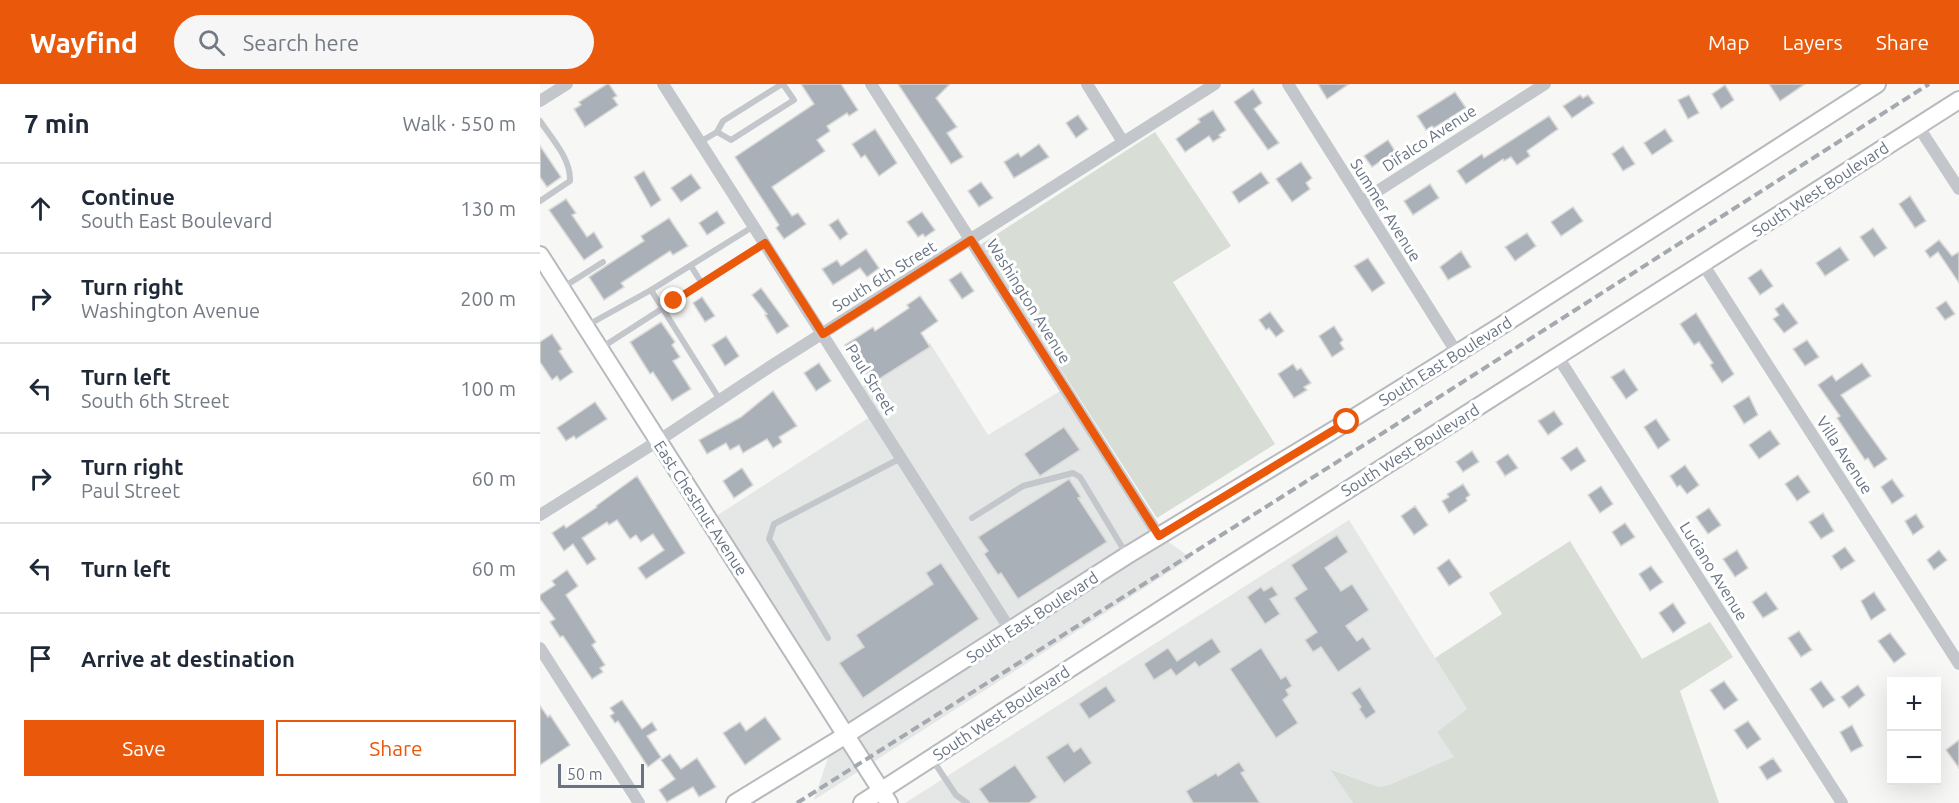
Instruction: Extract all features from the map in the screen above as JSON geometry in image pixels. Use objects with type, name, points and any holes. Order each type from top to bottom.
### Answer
[{"type":"main road","name":"South East Boulevard","points":[[735,803],[1011,631],[1127,555],[1457,353],[1876,84]]},
{"type":"main road","name":"South West Boulevard","points":[[862,803],[885,797],[931,758],[1959,100]]},
{"type":"main road","name":"East Chestnut Avenue","points":[[540,255],[885,797]]},
{"type":"street","points":[[540,101],[567,84]]},
{"type":"street","name":"Paul Street","points":[[663,84],[1011,631]]},
{"type":"street","name":"Washington Avenue","points":[[871,84],[1159,536]]},
{"type":"street","points":[[1086,84],[1123,142]]},
{"type":"street","name":"South 6th Street","points":[[540,514],[658,441],[1215,84]]},
{"type":"street","name":"Summer Avenue","points":[[1288,84],[1457,353]]},
{"type":"street","name":"Difalco Avenue","points":[[1362,201],[1545,84]]},
{"type":"street","points":[[1918,126],[1959,189]]},
{"type":"street","name":"Villa Avenue","points":[[1703,264],[1959,664]]},
{"type":"street","name":"Luciano Avenue","points":[[1558,357],[1840,802]]},
{"type":"street","points":[[540,648],[639,803]]},
{"type":"lane","points":[[700,142],[717,132],[723,120],[783,84],[794,100],[731,140],[717,132]]},
{"type":"lane","points":[[540,121],[565,159],[570,181],[540,201]]},
{"type":"lane","points":[[586,327],[692,266],[754,226]]},
{"type":"lane","points":[[600,349],[765,243]]},
{"type":"lane","points":[[561,289],[603,262]]},
{"type":"lane","points":[[692,266],[701,282]]},
{"type":"lane","points":[[651,290],[720,400]]},
{"type":"lane","points":[[828,638],[769,539],[774,524],[902,458]]},
{"type":"lane","points":[[972,518],[1023,486],[1073,473],[1080,477],[1127,555]]},
{"type":"lane","points":[[931,758],[956,795],[967,803]]},
{"type":"shaded area","points":[[1155,132],[1231,246],[1173,282],[1275,444],[1157,518],[980,245]]},
{"type":"shaded area","points":[[930,343],[988,435],[1065,388],[1156,533],[1191,558],[814,800],[839,725],[710,520],[873,415],[857,390]]},
{"type":"shaded area","points":[[1349,520],[1467,709],[1438,732],[1455,757],[1389,785],[1379,787],[1331,769],[1353,803],[905,803]]},
{"type":"shaded area","points":[[1570,541],[1642,659],[1710,622],[1733,657],[1680,691],[1719,803],[1353,803],[1330,769],[1379,787],[1389,785],[1454,757],[1437,732],[1467,709],[1435,658],[1502,614],[1489,593]]},
{"type":"building","points":[[607,84],[617,96],[613,98],[618,105],[585,127],[574,109],[581,105],[579,102]]},
{"type":"building","points":[[801,84],[841,84],[858,110],[849,116],[847,113],[827,126],[830,131],[817,140],[825,151],[772,187],[792,216],[798,213],[806,224],[784,239],[776,228],[779,225],[735,157],[814,104]]},
{"type":"building","points":[[898,84],[950,84],[936,98],[957,127],[947,133],[963,157],[951,164]]},
{"type":"building","points":[[1318,84],[1349,84],[1327,99]]},
{"type":"building","points":[[1769,84],[1805,84],[1780,101]]},
{"type":"building","points":[[1725,85],[1734,100],[1721,109],[1712,94]]},
{"type":"building","points":[[1253,89],[1262,103],[1254,109],[1279,143],[1268,150],[1234,102]]},
{"type":"building","points":[[1455,92],[1466,108],[1434,128],[1432,126],[1426,130],[1417,116]]},
{"type":"building","points":[[1580,95],[1583,98],[1588,95],[1594,103],[1572,118],[1563,106]]},
{"type":"building","points":[[1689,95],[1699,113],[1688,119],[1678,100]]},
{"type":"building","points":[[1213,110],[1226,130],[1213,142],[1209,136],[1185,152],[1176,139],[1200,122],[1198,119]]},
{"type":"building","points":[[1078,115],[1088,129],[1076,138],[1066,123]]},
{"type":"building","points":[[1549,116],[1558,129],[1527,151],[1530,156],[1517,165],[1511,157],[1504,161],[1503,159],[1466,184],[1457,171],[1482,154],[1484,158]]},
{"type":"building","points":[[875,129],[897,163],[879,176],[865,155],[861,158],[852,144]]},
{"type":"building","points":[[1665,129],[1673,141],[1652,155],[1644,143]]},
{"type":"building","points":[[1388,140],[1395,151],[1372,167],[1364,156]]},
{"type":"building","points":[[1039,144],[1049,157],[1014,178],[1004,162],[1018,153],[1021,157]]},
{"type":"building","points":[[540,146],[561,177],[547,187],[540,177]]},
{"type":"building","points":[[1623,146],[1635,164],[1623,171],[1612,154]]},
{"type":"building","points":[[1301,162],[1312,178],[1306,183],[1310,189],[1292,202],[1276,179]]},
{"type":"building","points":[[644,171],[661,200],[651,207],[634,177]]},
{"type":"building","points":[[1261,172],[1269,183],[1239,203],[1232,192]]},
{"type":"building","points":[[691,174],[701,188],[681,202],[671,188]]},
{"type":"building","points":[[981,182],[993,198],[979,207],[968,191]]},
{"type":"building","points":[[1430,184],[1439,198],[1413,215],[1404,201]]},
{"type":"building","points":[[1910,196],[1926,221],[1915,228],[1899,204]]},
{"type":"building","points":[[566,199],[576,213],[572,215],[587,237],[594,232],[603,247],[584,260],[549,210]]},
{"type":"building","points":[[1573,207],[1583,221],[1561,236],[1551,222]]},
{"type":"building","points":[[717,211],[725,223],[707,235],[699,223]]},
{"type":"building","points":[[922,212],[935,230],[925,237],[923,234],[918,237],[907,222]]},
{"type":"building","points":[[669,218],[688,246],[673,255],[670,251],[621,283],[624,287],[604,300],[589,277],[644,241],[641,236]]},
{"type":"building","points":[[838,219],[848,234],[840,240],[829,225]]},
{"type":"building","points":[[1873,228],[1887,248],[1874,257],[1860,237]]},
{"type":"building","points":[[1527,233],[1536,246],[1515,261],[1505,247]]},
{"type":"building","points":[[1939,240],[1952,256],[1959,252],[1959,283],[1938,252],[1930,258],[1925,251]]},
{"type":"building","points":[[1840,247],[1849,260],[1825,276],[1816,263]]},
{"type":"building","points":[[866,249],[879,268],[867,277],[860,268],[833,285],[822,269],[837,260],[841,266]]},
{"type":"building","points":[[1461,251],[1471,267],[1448,280],[1440,267]]},
{"type":"building","points":[[1368,258],[1385,283],[1372,292],[1354,266]]},
{"type":"building","points":[[1761,269],[1773,286],[1760,295],[1748,278]]},
{"type":"building","points":[[961,272],[974,291],[962,299],[949,280]]},
{"type":"building","points":[[761,288],[789,326],[777,334],[765,315],[767,314],[752,295]]},
{"type":"building","points":[[920,296],[938,321],[921,333],[930,347],[873,383],[845,345],[873,327],[875,331],[909,308],[907,305]]},
{"type":"building","points":[[702,297],[715,316],[705,322],[693,303]]},
{"type":"building","points":[[1946,301],[1955,314],[1945,320],[1936,308]]},
{"type":"building","points":[[1783,303],[1798,323],[1784,333],[1773,319],[1779,315],[1775,309]]},
{"type":"building","points":[[1270,312],[1284,331],[1276,337],[1269,328],[1266,330],[1259,320]]},
{"type":"building","points":[[1696,313],[1734,374],[1722,383],[1710,365],[1713,363],[1699,342],[1694,345],[1680,324]]},
{"type":"building","points":[[661,322],[675,342],[672,345],[680,357],[673,361],[691,389],[672,401],[653,372],[650,374],[630,342]]},
{"type":"building","points":[[1334,326],[1343,340],[1340,343],[1344,349],[1332,357],[1319,336]]},
{"type":"building","points":[[552,334],[562,349],[559,351],[573,372],[560,381],[557,376],[552,380],[540,362],[540,342]]},
{"type":"building","points":[[726,336],[739,356],[725,366],[712,345]]},
{"type":"building","points":[[1807,340],[1819,357],[1805,366],[1793,349]]},
{"type":"building","points":[[819,363],[831,381],[816,391],[804,373]]},
{"type":"building","points":[[1862,363],[1871,376],[1841,395],[1887,459],[1874,468],[1868,458],[1865,460],[1837,418],[1840,416],[1818,385],[1832,375],[1836,381]]},
{"type":"building","points":[[1293,364],[1297,370],[1301,368],[1311,383],[1304,387],[1307,390],[1294,398],[1278,374]]},
{"type":"building","points":[[1624,369],[1638,390],[1626,399],[1611,377]]},
{"type":"building","points":[[773,391],[797,426],[779,437],[782,442],[773,448],[767,439],[743,453],[739,445],[730,450],[726,443],[707,454],[699,440],[741,417]]},
{"type":"building","points":[[1749,396],[1758,415],[1744,424],[1733,406]]},
{"type":"building","points":[[595,402],[607,419],[576,439],[574,436],[566,441],[557,428]]},
{"type":"building","points":[[1554,411],[1563,424],[1548,435],[1538,421]]},
{"type":"building","points":[[1656,419],[1670,440],[1658,449],[1644,427]]},
{"type":"building","points":[[1064,427],[1080,450],[1040,476],[1024,454]]},
{"type":"building","points":[[1770,430],[1780,444],[1759,459],[1749,445]]},
{"type":"building","points":[[1577,447],[1586,461],[1571,471],[1561,458]]},
{"type":"building","points":[[1472,451],[1479,462],[1463,472],[1456,462]]},
{"type":"building","points":[[1508,454],[1518,468],[1505,476],[1496,462]]},
{"type":"building","points":[[1685,465],[1699,485],[1687,494],[1680,485],[1677,487],[1670,476]]},
{"type":"building","points":[[742,468],[753,485],[734,498],[723,481]]},
{"type":"building","points":[[1798,475],[1810,492],[1797,501],[1785,484]]},
{"type":"building","points":[[637,476],[685,553],[646,579],[638,568],[664,550],[653,534],[641,542],[636,535],[630,539],[617,520],[609,525],[607,522],[582,538],[596,559],[587,565],[573,544],[564,551],[552,533],[564,525],[566,528]]},
{"type":"building","points":[[1069,479],[1081,497],[1078,498],[1107,542],[1018,599],[1001,573],[998,575],[984,554],[988,551],[978,537]]},
{"type":"building","points":[[1892,479],[1904,496],[1892,504],[1881,487]]},
{"type":"building","points":[[1463,484],[1470,495],[1466,498],[1467,501],[1449,513],[1442,501],[1449,497],[1447,494]]},
{"type":"building","points":[[1601,486],[1613,504],[1600,513],[1588,495]]},
{"type":"building","points":[[1415,506],[1428,525],[1414,535],[1401,516]]},
{"type":"building","points":[[1709,508],[1721,525],[1708,534],[1696,517]]},
{"type":"building","points":[[1823,513],[1834,531],[1821,539],[1809,522]]},
{"type":"building","points":[[1916,514],[1924,527],[1913,535],[1905,521]]},
{"type":"building","points":[[1625,523],[1635,537],[1621,546],[1612,532]]},
{"type":"building","points":[[1337,535],[1348,552],[1325,568],[1341,591],[1352,584],[1369,610],[1346,626],[1357,641],[1363,637],[1371,649],[1338,672],[1321,647],[1313,652],[1305,640],[1317,632],[1294,598],[1307,589],[1291,565]]},
{"type":"building","points":[[1845,547],[1855,561],[1841,570],[1832,556]]},
{"type":"building","points":[[1737,550],[1748,568],[1735,577],[1723,559]]},
{"type":"building","points":[[1939,550],[1947,560],[1934,570],[1927,560]]},
{"type":"building","points":[[1449,559],[1462,577],[1449,586],[1437,568]]},
{"type":"building","points":[[941,563],[979,619],[863,698],[839,663],[864,647],[856,635],[933,584],[926,573]]},
{"type":"building","points":[[1651,566],[1663,582],[1650,591],[1639,574]]},
{"type":"building","points":[[567,570],[578,586],[566,595],[596,642],[592,645],[605,665],[600,668],[603,672],[592,679],[563,636],[560,637],[550,622],[555,619],[540,599],[540,595],[555,585],[552,581]]},
{"type":"building","points":[[1272,586],[1278,595],[1270,599],[1280,614],[1265,624],[1247,597],[1261,587],[1264,591]]},
{"type":"building","points":[[1766,592],[1778,609],[1763,618],[1752,602]]},
{"type":"building","points":[[1874,592],[1886,610],[1871,620],[1861,601]]},
{"type":"building","points":[[1673,603],[1686,623],[1673,633],[1659,613]]},
{"type":"building","points":[[1799,631],[1812,650],[1801,657],[1788,638]]},
{"type":"building","points":[[1890,633],[1906,654],[1894,663],[1878,641]]},
{"type":"building","points":[[1212,638],[1221,652],[1199,667],[1195,662],[1176,676],[1171,669],[1154,680],[1144,664],[1168,648],[1177,661]]},
{"type":"building","points":[[1261,648],[1281,679],[1286,676],[1292,686],[1286,690],[1289,695],[1283,700],[1298,723],[1276,738],[1230,669]]},
{"type":"building","points":[[1724,681],[1738,700],[1724,710],[1710,690]]},
{"type":"building","points":[[1821,681],[1835,700],[1823,708],[1810,689]]},
{"type":"building","points":[[1858,685],[1865,695],[1849,708],[1841,697]]},
{"type":"building","points":[[1106,686],[1116,701],[1089,719],[1079,704]]},
{"type":"building","points":[[1360,687],[1376,712],[1366,719],[1351,693]]},
{"type":"building","points":[[622,700],[642,729],[652,722],[657,730],[647,736],[661,757],[648,767],[618,721],[615,723],[610,716],[614,713],[610,708]]},
{"type":"building","points":[[540,706],[548,717],[550,715],[570,745],[540,765]]},
{"type":"building","points":[[765,717],[781,739],[745,765],[723,733],[740,722],[746,731]]},
{"type":"building","points":[[1748,721],[1761,739],[1747,749],[1734,730]]},
{"type":"building","points":[[1852,725],[1863,746],[1851,752],[1840,732]]},
{"type":"building","points":[[1959,740],[1959,768],[1946,750]]},
{"type":"building","points":[[1068,743],[1074,752],[1081,747],[1092,763],[1064,783],[1046,757]]},
{"type":"building","points":[[670,754],[681,769],[697,758],[716,787],[699,797],[693,787],[667,802],[659,790],[675,779],[661,760]]},
{"type":"building","points":[[1773,758],[1782,771],[1767,780],[1759,767]]},
{"type":"building","points":[[1239,762],[1245,771],[1241,773],[1260,803],[1193,803],[1186,791],[1216,773],[1218,776]]},
{"type":"building","points":[[1015,765],[1037,797],[1029,803],[989,803],[979,789]]},
{"type":"railway","points":[[797,803],[1929,84]]},
{"type":"route","points":[[674,301],[765,243],[823,334],[971,240],[1159,536],[1347,422]]}]
